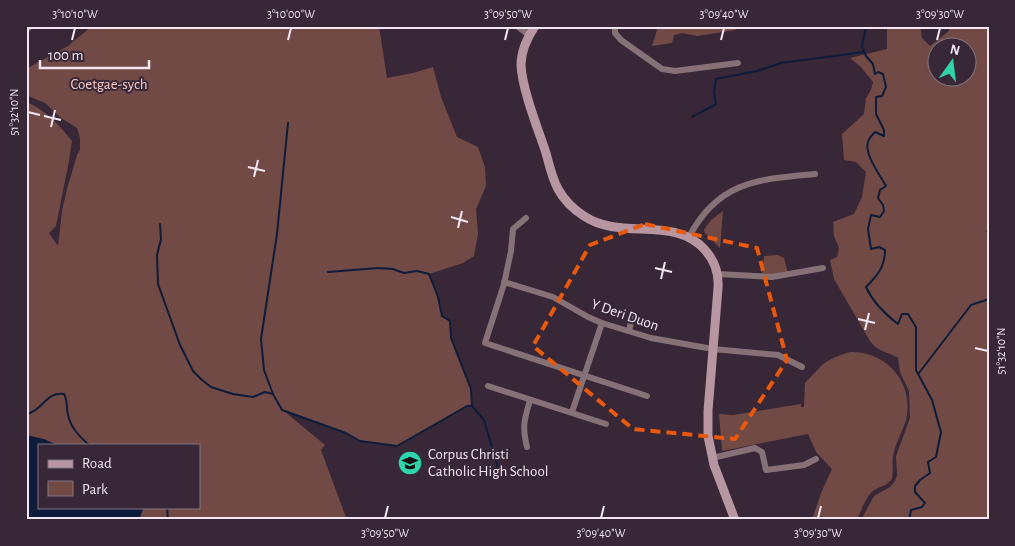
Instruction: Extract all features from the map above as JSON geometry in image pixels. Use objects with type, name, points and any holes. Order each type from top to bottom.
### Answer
[{"type":"street","points":[[26,30],[30,26]]},
{"type":"street","points":[[517,26],[529,35]]},
{"type":"street","points":[[535,26],[529,35],[523,51],[522,72],[557,187],[564,198],[584,216],[607,226],[675,232],[689,237],[708,254],[718,274],[708,436],[718,479],[735,520]]},
{"type":"street","points":[[615,26],[615,33],[620,40],[662,69],[675,71],[738,63]]},
{"type":"street","points":[[689,237],[708,209],[732,190],[758,180],[815,174]]},
{"type":"street","points":[[526,218],[513,229],[511,251],[504,282],[485,343],[584,377],[647,396]]},
{"type":"street","points":[[718,274],[772,277],[823,268]]},
{"type":"street","name":"Y Deri Duon","points":[[504,282],[553,297],[602,323],[661,341],[714,349],[778,355],[802,367]]},
{"type":"street","points":[[629,331],[632,317]]},
{"type":"street","points":[[572,412],[602,323]]},
{"type":"street","points":[[488,386],[606,424]]},
{"type":"street","points":[[527,447],[523,423],[530,400]]},
{"type":"street","points":[[712,458],[756,448],[762,452],[766,470],[804,465],[816,459]]},
{"type":"highlighted area","points":[[645,224],[757,248],[787,360],[735,439],[633,429],[533,346],[590,245]]},
{"type":"green space","name":"Coetgae-sych","points":[[92,26],[379,26],[387,78],[433,67],[441,97],[457,137],[478,147],[485,167],[486,186],[476,209],[478,233],[474,256],[463,263],[429,274],[438,297],[442,316],[450,321],[451,338],[471,389],[472,406],[467,406],[397,446],[360,441],[346,433],[284,411],[325,445],[321,450],[347,520],[26,520],[26,102],[46,113],[72,141],[56,226],[49,233],[58,246],[62,211],[80,150],[80,138],[77,128],[61,118],[45,103],[26,95],[26,69],[68,46]]},
{"type":"green space","points":[[655,26],[733,26],[736,30],[697,36],[682,33],[674,35],[672,43],[652,46],[657,30]]},
{"type":"green space","points":[[887,26],[920,26],[922,38],[928,44],[928,88],[978,88],[978,38],[940,38],[949,31],[949,26],[989,26],[989,229],[986,231],[989,238],[989,520],[861,520],[874,496],[890,487],[895,481],[897,475],[896,456],[910,418],[909,391],[900,372],[898,358],[880,350],[870,341],[834,279],[830,260],[837,257],[839,250],[834,236],[833,222],[854,214],[862,197],[866,172],[856,162],[844,160],[842,134],[864,114],[866,98],[873,82],[860,66],[850,58],[887,49]]},
{"type":"green space","points":[[723,211],[720,248],[704,230],[711,220]]},
{"type":"green space","points":[[778,255],[784,258],[788,273],[762,275],[764,256]]},
{"type":"green space","points":[[850,352],[863,353],[874,357],[885,362],[894,370],[905,390],[907,402],[906,420],[893,455],[892,479],[886,485],[871,493],[857,520],[812,520],[832,469],[816,452],[808,434],[722,451],[719,414],[733,415],[801,404],[801,407],[804,407],[805,383],[823,364],[835,357]]},
{"type":"water","points":[[26,435],[44,439],[55,444],[38,444],[38,508],[144,508],[139,520],[26,520]]},
{"type":"waterway","points":[[866,26],[862,47],[866,56],[873,64],[875,74],[878,72],[883,74],[886,87],[882,96],[876,97],[876,114],[884,130],[884,136],[875,132],[869,139],[867,147],[870,158],[886,186],[880,190],[878,198],[883,205],[884,211],[880,217],[871,215],[868,229],[871,249],[879,247],[885,250],[885,256],[880,271],[866,287],[876,303],[893,320],[898,324],[902,314],[908,314],[916,327],[916,370],[932,400],[941,432],[936,457],[928,462],[930,473],[915,486],[915,492],[925,503],[922,507],[911,510],[909,520]]},
{"type":"waterway","points":[[692,117],[716,104],[714,92],[716,79],[757,71],[781,63],[864,52]]},
{"type":"waterway","points":[[288,123],[277,234],[261,339],[264,370],[273,394],[282,410],[346,433],[360,441],[397,446],[467,406],[472,406],[484,420],[499,471],[503,477]]},
{"type":"waterway","points":[[160,224],[161,239],[157,255],[158,284],[180,345],[193,371],[211,387],[233,394],[253,397],[265,392],[273,394]]},
{"type":"waterway","points":[[328,272],[378,268],[393,269],[404,273],[417,271],[429,274],[438,297],[442,316],[450,321],[451,338],[471,389],[472,406]]},
{"type":"waterway","points":[[919,373],[971,305],[989,299]]},
{"type":"waterway","points":[[26,414],[37,409],[53,395],[64,394],[71,424],[88,444]]},
{"type":"waterway","points":[[167,508],[168,520]]},
{"type":"place","name":"Corpus Christi Catholic High School","points":[[410,463]]}]
